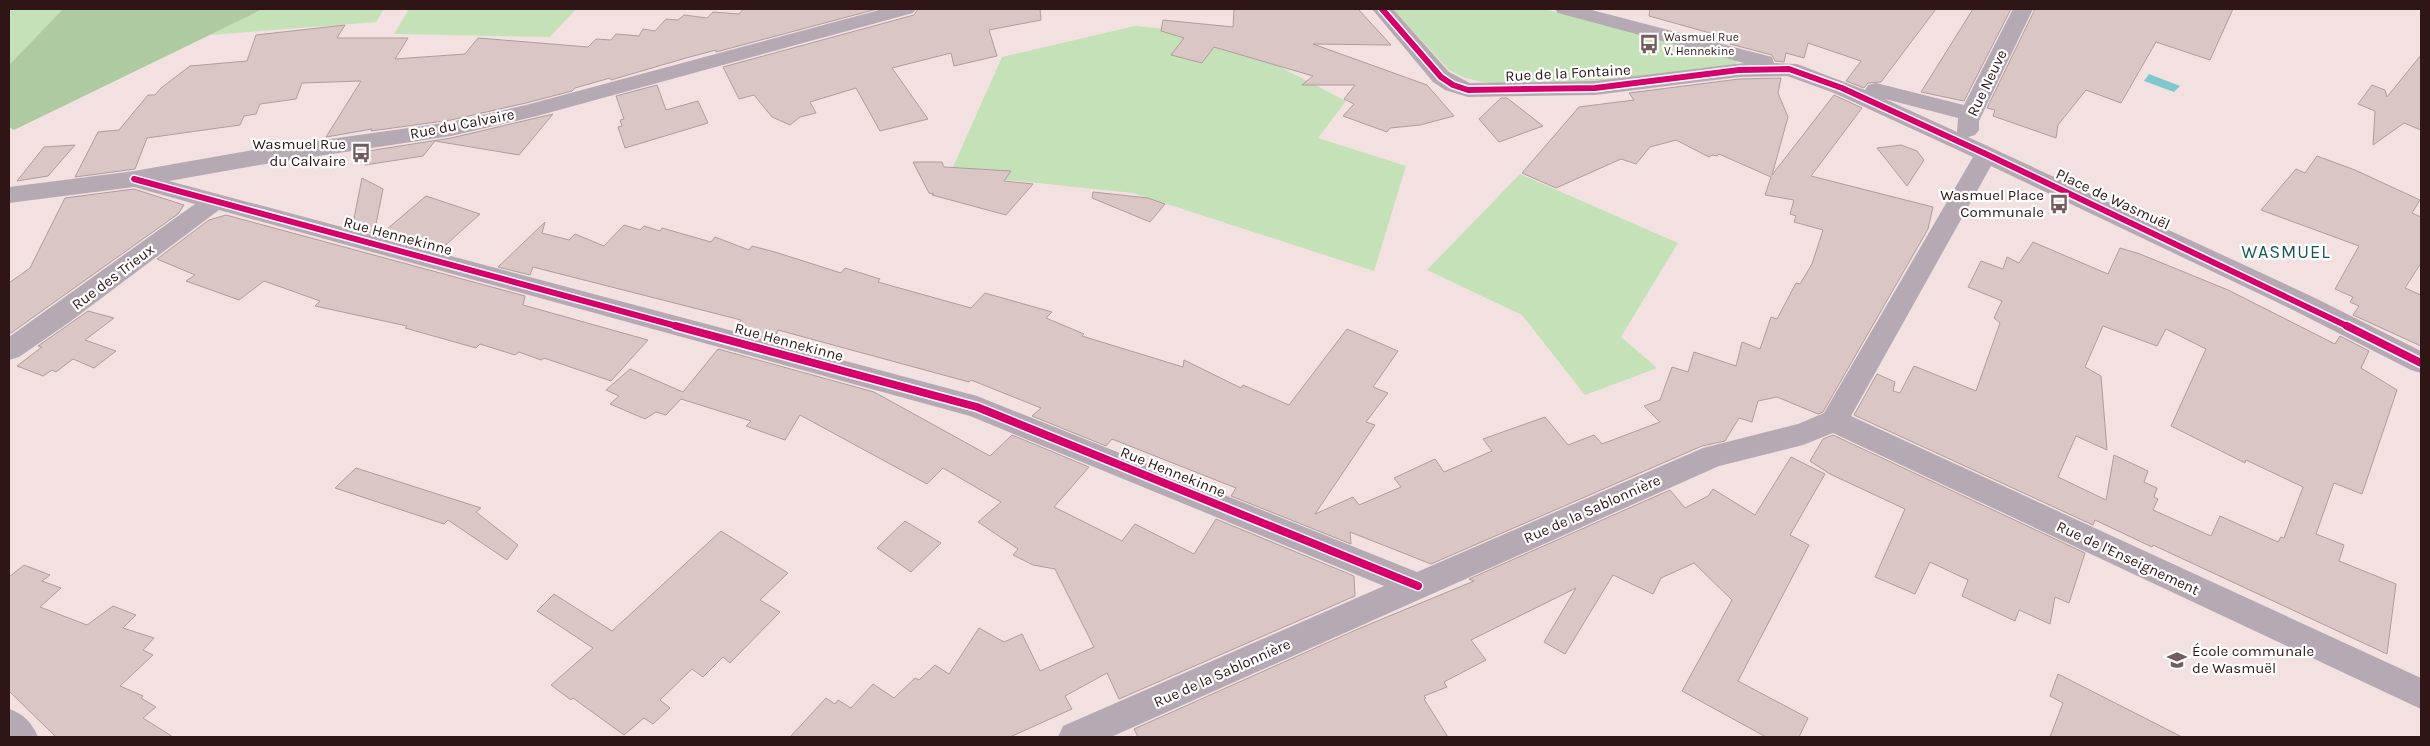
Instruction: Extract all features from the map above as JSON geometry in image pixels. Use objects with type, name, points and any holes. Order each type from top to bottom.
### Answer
[{"type":"street","name":"Rue du Calvaire","points":[[9,195],[134,179],[259,157],[471,124],[539,109],[906,9]]},
{"type":"street","name":"Rue de la Fontaine","points":[[1382,9],[1441,77],[1454,85],[1468,90],[1594,88],[1739,70],[1789,69]]},
{"type":"street","points":[[1564,9],[1789,69],[1971,114]]},
{"type":"street","name":"Rue Neuve","points":[[1986,154],[1970,137],[1966,128],[1971,114],[2023,9]]},
{"type":"street","name":"Place de Wasmuël","points":[[1789,69],[1842,88],[1986,154],[2302,303],[2421,363]]},
{"type":"street","points":[[1834,421],[1986,154]]},
{"type":"street","name":"Rue Hennekinne","points":[[134,179],[977,407],[1418,586]]},
{"type":"street","name":"Rue des Trieux","points":[[9,350],[62,314],[214,201]]},
{"type":"street","name":"Rue de la Sablonnière","points":[[1075,737],[1712,456],[1803,434],[1834,421]]},
{"type":"street","name":"Rue de l'Enseignement","points":[[1834,421],[2421,694]]},
{"type":"street","points":[[9,724],[21,737]]},
{"type":"green space","points":[[9,9],[63,9],[9,65]]},
{"type":"green space","points":[[63,9],[263,9],[14,130],[9,127],[9,65]]},
{"type":"green space","points":[[263,9],[384,9],[376,22],[210,35]]},
{"type":"green space","points":[[409,9],[576,9],[550,37],[394,34]]},
{"type":"green space","points":[[1393,9],[1542,9],[1591,19],[1737,59],[1736,67],[1586,82],[1487,83],[1465,78],[1449,70]]},
{"type":"green space","points":[[1135,26],[1270,39],[1259,56],[1346,101],[1318,138],[1406,166],[1374,271],[1133,193],[949,176],[1002,57]]},
{"type":"green space","points":[[1520,174],[1678,243],[1621,337],[1657,368],[1585,395],[1522,315],[1427,270]]},
{"type":"water","points":[[2149,74],[2180,86],[2174,92],[2144,81]]},
{"type":"building","points":[[743,9],[877,9],[716,52],[716,50],[686,58],[611,80],[610,78],[575,88],[572,91],[526,103],[451,120],[371,131],[372,129],[326,137],[361,81],[302,83],[296,99],[260,104],[256,114],[244,116],[240,125],[147,138],[135,169],[75,177],[98,132],[119,130],[148,95],[155,95],[161,88],[190,66],[247,61],[256,35],[345,25],[337,38],[408,38],[395,59],[465,54],[478,38],[588,47],[596,39],[611,40],[616,34],[639,36],[643,29],[655,31],[666,19],[678,20],[684,15],[707,18],[713,12],[739,14]]},
{"type":"building","points":[[918,9],[1040,9],[1041,20],[989,30],[997,56],[954,66],[951,53],[892,68],[928,119],[880,131],[856,88],[810,102],[816,113],[800,117],[790,125],[772,117],[754,95],[739,99],[723,67],[914,15]]},
{"type":"building","points":[[1234,9],[1358,9],[1391,45],[1313,44],[1427,85],[1454,116],[1420,125],[1390,128],[1387,132],[1343,116],[1354,104],[1344,99],[1355,85],[1302,85],[1313,76],[1214,47],[1202,63],[1171,55],[1184,38],[1161,31],[1163,20],[1233,27]]},
{"type":"building","points":[[1650,9],[1936,9],[1881,82],[1868,83],[1864,88],[1846,81],[1861,61],[1808,43],[1804,58],[1786,53],[1784,62],[1775,61],[1772,55],[1730,44],[1728,38],[1649,16]]},
{"type":"building","points":[[1973,9],[2011,9],[1964,101],[1921,92]]},
{"type":"building","points":[[2035,9],[2233,9],[2210,60],[2156,42],[2121,103],[2086,90],[2058,125],[2056,138],[1993,116],[1995,110],[1987,108]]},
{"type":"building","points":[[2421,55],[2421,130],[2404,123],[2373,145],[2375,111],[2358,104],[2372,85],[2385,90],[2387,97]]},
{"type":"building","points":[[1781,78],[1778,93],[1788,117],[1772,175],[1834,95],[1862,108],[1811,176],[1933,207],[1928,229],[1823,412],[1818,414],[1777,397],[1758,401],[1752,422],[1739,418],[1725,441],[1702,446],[1431,564],[1350,532],[1351,544],[1231,496],[1236,488],[1112,439],[1106,446],[1032,416],[1041,408],[971,380],[969,382],[778,330],[775,337],[787,344],[734,329],[741,320],[533,267],[530,275],[498,267],[545,222],[542,233],[569,240],[575,234],[604,246],[624,225],[640,230],[644,226],[660,231],[662,228],[711,242],[715,237],[749,250],[752,246],[841,273],[845,268],[880,279],[878,282],[971,308],[985,293],[1052,312],[1046,318],[1084,334],[1082,336],[1183,367],[1184,360],[1241,388],[1243,385],[1289,405],[1347,329],[1398,351],[1373,387],[1388,393],[1366,422],[1375,425],[1315,514],[1353,497],[1359,505],[1401,487],[1394,478],[1435,459],[1444,472],[1492,451],[1483,439],[1545,417],[1568,445],[1594,435],[1602,444],[1660,422],[1644,406],[1660,400],[1672,367],[1688,372],[1694,352],[1736,366],[1742,342],[1760,349],[1771,317],[1777,319],[1796,283],[1800,284],[1812,264],[1823,230],[1794,222],[1796,216],[1790,214],[1794,200],[1765,195],[1771,177],[1719,154],[1709,157],[1676,140],[1650,147],[1636,164],[1621,159],[1556,188],[1522,173],[1579,107],[1634,100],[1629,93],[1739,79]]},
{"type":"building","points":[[657,85],[666,110],[698,101],[708,123],[625,148],[618,127],[622,126],[620,120],[624,119],[616,96]]},
{"type":"building","points":[[1501,98],[1507,98],[1543,126],[1499,142],[1479,119]]},
{"type":"building","points":[[553,114],[519,155],[435,141],[423,156],[365,165],[368,151],[451,138]]},
{"type":"building","points":[[75,145],[48,176],[17,181],[44,147]]},
{"type":"building","points":[[1901,145],[1917,151],[1924,160],[1907,186],[1877,148]]},
{"type":"building","points":[[2317,156],[2355,170],[2420,200],[2412,213],[2421,217],[2421,263],[2405,288],[2421,295],[2421,346],[2353,315],[2359,306],[2350,302],[2353,297],[2335,289],[2359,246],[2261,210],[2296,169],[2305,173]]},
{"type":"building","points":[[913,162],[942,162],[944,167],[1011,171],[1004,181],[1033,184],[1006,215],[932,195],[934,194],[929,193]]},
{"type":"building","points":[[362,178],[383,189],[374,234],[352,228]]},
{"type":"building","points":[[134,189],[184,205],[178,214],[11,333],[9,332],[9,283],[30,268],[65,198]]},
{"type":"building","points":[[1093,192],[1148,198],[1165,204],[1150,222],[1092,198]]},
{"type":"building","points":[[426,196],[480,214],[439,251],[380,235]]},
{"type":"building","points":[[226,215],[525,296],[523,305],[648,340],[611,381],[544,358],[541,360],[519,352],[515,355],[480,344],[476,348],[405,328],[407,326],[315,306],[320,301],[264,281],[239,300],[186,281],[195,275],[157,259],[209,220]]},
{"type":"building","points":[[2033,242],[2108,274],[2120,248],[2140,254],[2228,290],[2335,344],[2340,336],[2369,351],[2361,368],[2397,390],[2362,494],[2334,483],[2316,534],[2344,545],[2339,561],[2396,584],[2387,654],[2153,545],[2152,547],[2095,520],[2093,525],[1854,415],[1877,374],[1895,382],[1893,391],[1900,393],[1914,366],[1976,391],[2000,323],[1994,318],[2002,301],[1968,287],[1981,261],[2003,269],[2007,257],[2019,263]],"holes":[[[2103,326],[2157,346],[2166,329],[2206,349],[2171,426],[2245,463],[2246,460],[2303,487],[2284,538],[2281,537],[2278,542],[2220,516],[2211,536],[2153,510],[2158,499],[2154,497],[2157,488],[2144,482],[2148,471],[2114,455],[2106,500],[2058,477],[2076,436],[2107,450],[2101,376],[2085,367]]]},
{"type":"building","points":[[88,311],[114,318],[85,340],[116,351],[94,368],[73,359],[56,372],[52,370],[43,376],[17,366],[42,347],[38,346]]},
{"type":"building","points":[[718,349],[874,392],[990,456],[1012,435],[1089,467],[1054,507],[1122,541],[1135,524],[1194,554],[1216,519],[1354,576],[1355,596],[1119,699],[1107,673],[1065,696],[1072,709],[1010,737],[790,737],[826,698],[835,704],[838,700],[851,708],[873,684],[894,698],[915,678],[919,680],[935,665],[949,674],[979,628],[1004,642],[1022,634],[1040,671],[1094,647],[1055,569],[1033,565],[1013,555],[1018,549],[978,522],[1001,502],[943,468],[927,484],[800,415],[785,440],[746,426],[751,421],[681,399],[666,415],[656,412],[645,419],[610,404],[619,396],[606,390],[630,369],[683,392]]},
{"type":"building","points":[[1833,435],[2085,553],[2069,603],[2055,597],[2050,624],[2019,610],[2015,621],[1962,596],[1968,580],[1930,562],[1915,594],[1875,577],[1905,509],[1830,474],[1810,461],[1823,439]]},
{"type":"building","points":[[1791,457],[1825,474],[1790,535],[1809,545],[1738,681],[1808,718],[1799,737],[1766,737],[1682,691],[1732,600],[1694,563],[1661,578],[1653,594],[1613,575],[1565,654],[1544,642],[1576,588],[1471,640],[1486,660],[1444,682],[1447,687],[1424,696],[1426,698],[1424,699],[1448,737],[1138,737],[1134,729],[1358,629],[1474,581],[1469,579],[1670,490],[1685,508],[1708,496],[1713,489],[1755,515]]},
{"type":"building","points":[[356,468],[481,508],[476,512],[518,545],[507,560],[448,520],[444,524],[335,488]]},
{"type":"building","points":[[905,521],[941,543],[911,572],[877,548]]},
{"type":"building","points":[[721,531],[788,573],[760,600],[780,612],[730,663],[723,657],[703,677],[692,669],[660,700],[670,708],[653,724],[644,718],[624,735],[573,698],[571,700],[551,685],[593,648],[537,611],[554,594],[612,631]]},
{"type":"building","points":[[24,565],[50,575],[42,581],[61,588],[40,607],[87,625],[113,606],[136,615],[123,628],[154,638],[143,650],[153,655],[120,686],[143,696],[141,698],[156,707],[143,718],[173,737],[56,737],[9,691],[9,577]]},
{"type":"building","points":[[2058,674],[2182,737],[2050,737],[2063,703],[2050,696]]},
{"type":"cycle path","points":[[1382,9],[1441,77],[1453,85],[1468,90],[1595,88],[1739,70],[1789,69],[1842,88],[1986,154],[2302,303],[2421,363]]},
{"type":"cycle path","points":[[134,179],[977,407],[1418,586]]},
{"type":"place","name":"Wasmuel Rue V. Hennekine","points":[[1649,44]]},
{"type":"place","name":"Wasmuel Rue du Calvaire","points":[[361,153]]},
{"type":"place","name":"Wasmuel Place Communale","points":[[2059,204]]},
{"type":"place","name":"École communale de Wasmuël","points":[[2177,660]]},
{"type":"district","name":"WASMUEL","points":[[2286,252]]}]
